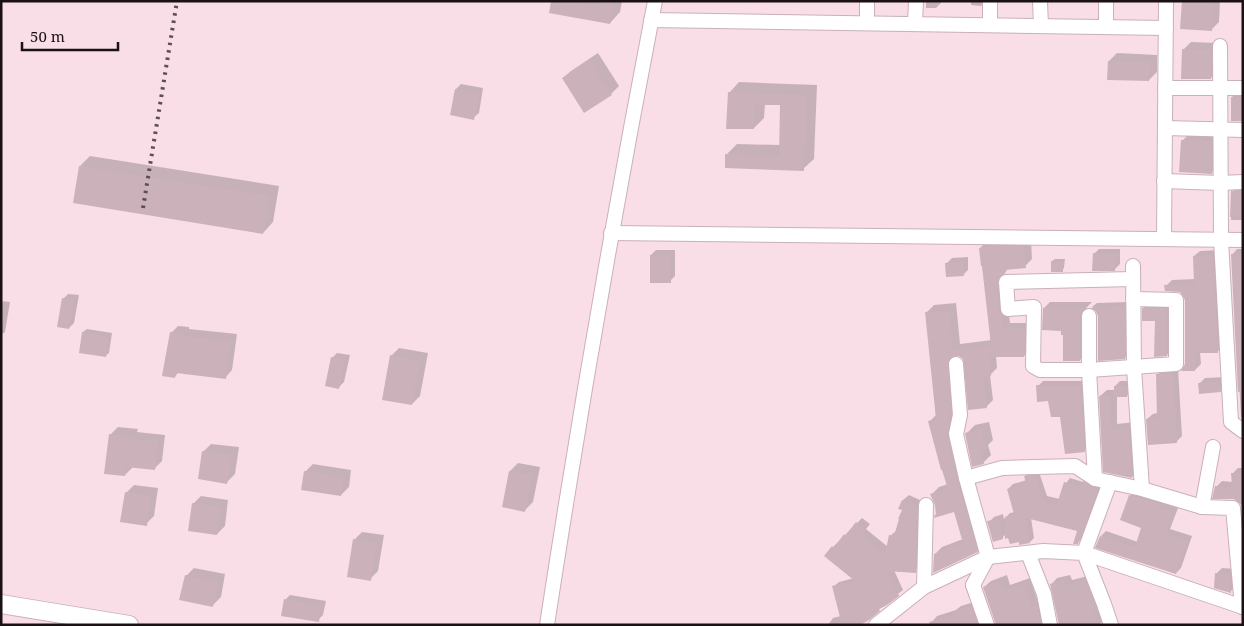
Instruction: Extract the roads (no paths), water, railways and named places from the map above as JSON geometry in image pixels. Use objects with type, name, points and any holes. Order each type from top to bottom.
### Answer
[{"type":"street","points":[[547,625],[573,455],[611,233],[655,1]]},
{"type":"street","points":[[867,23],[868,1]]},
{"type":"street","points":[[914,24],[916,1]]},
{"type":"street","points":[[990,1],[990,25]]},
{"type":"street","points":[[1040,1],[1041,26]]},
{"type":"street","points":[[1106,1],[1106,27]]},
{"type":"street","points":[[1164,239],[1166,1]]},
{"type":"street","points":[[651,20],[1166,28]]},
{"type":"street","points":[[1220,46],[1221,240],[1231,422],[1243,431]]},
{"type":"street","points":[[1165,88],[1243,88]]},
{"type":"street","points":[[1165,128],[1243,130]]},
{"type":"street","points":[[1164,181],[1243,182]]},
{"type":"street","points":[[611,233],[1243,240]]},
{"type":"street","points":[[1134,299],[1176,300],[1177,362],[1174,365],[1134,368],[1089,370],[1040,370],[1033,366],[1034,307],[1008,309],[1006,282],[1133,273],[1134,368],[1142,489]]},
{"type":"street","points":[[1089,316],[1089,370],[1095,479]]},
{"type":"street","points":[[956,364],[960,416],[956,434],[988,557],[973,585],[987,625]]},
{"type":"street","points":[[1202,507],[1213,447]]},
{"type":"street","points":[[876,625],[924,588],[988,557],[1043,552],[1084,553],[1242,607],[1234,508],[1202,507],[1142,489],[1095,479],[1075,466],[1002,468],[966,478]]},
{"type":"street","points":[[1110,482],[1084,553],[1110,625]]},
{"type":"street","points":[[924,588],[926,505]]},
{"type":"street","points":[[1028,553],[1044,594],[1050,625]]},
{"type":"street","points":[[924,572],[973,585]]},
{"type":"street","points":[[1,604],[129,625]]},
{"type":"railway","points":[[143,208],[177,1]]}]
